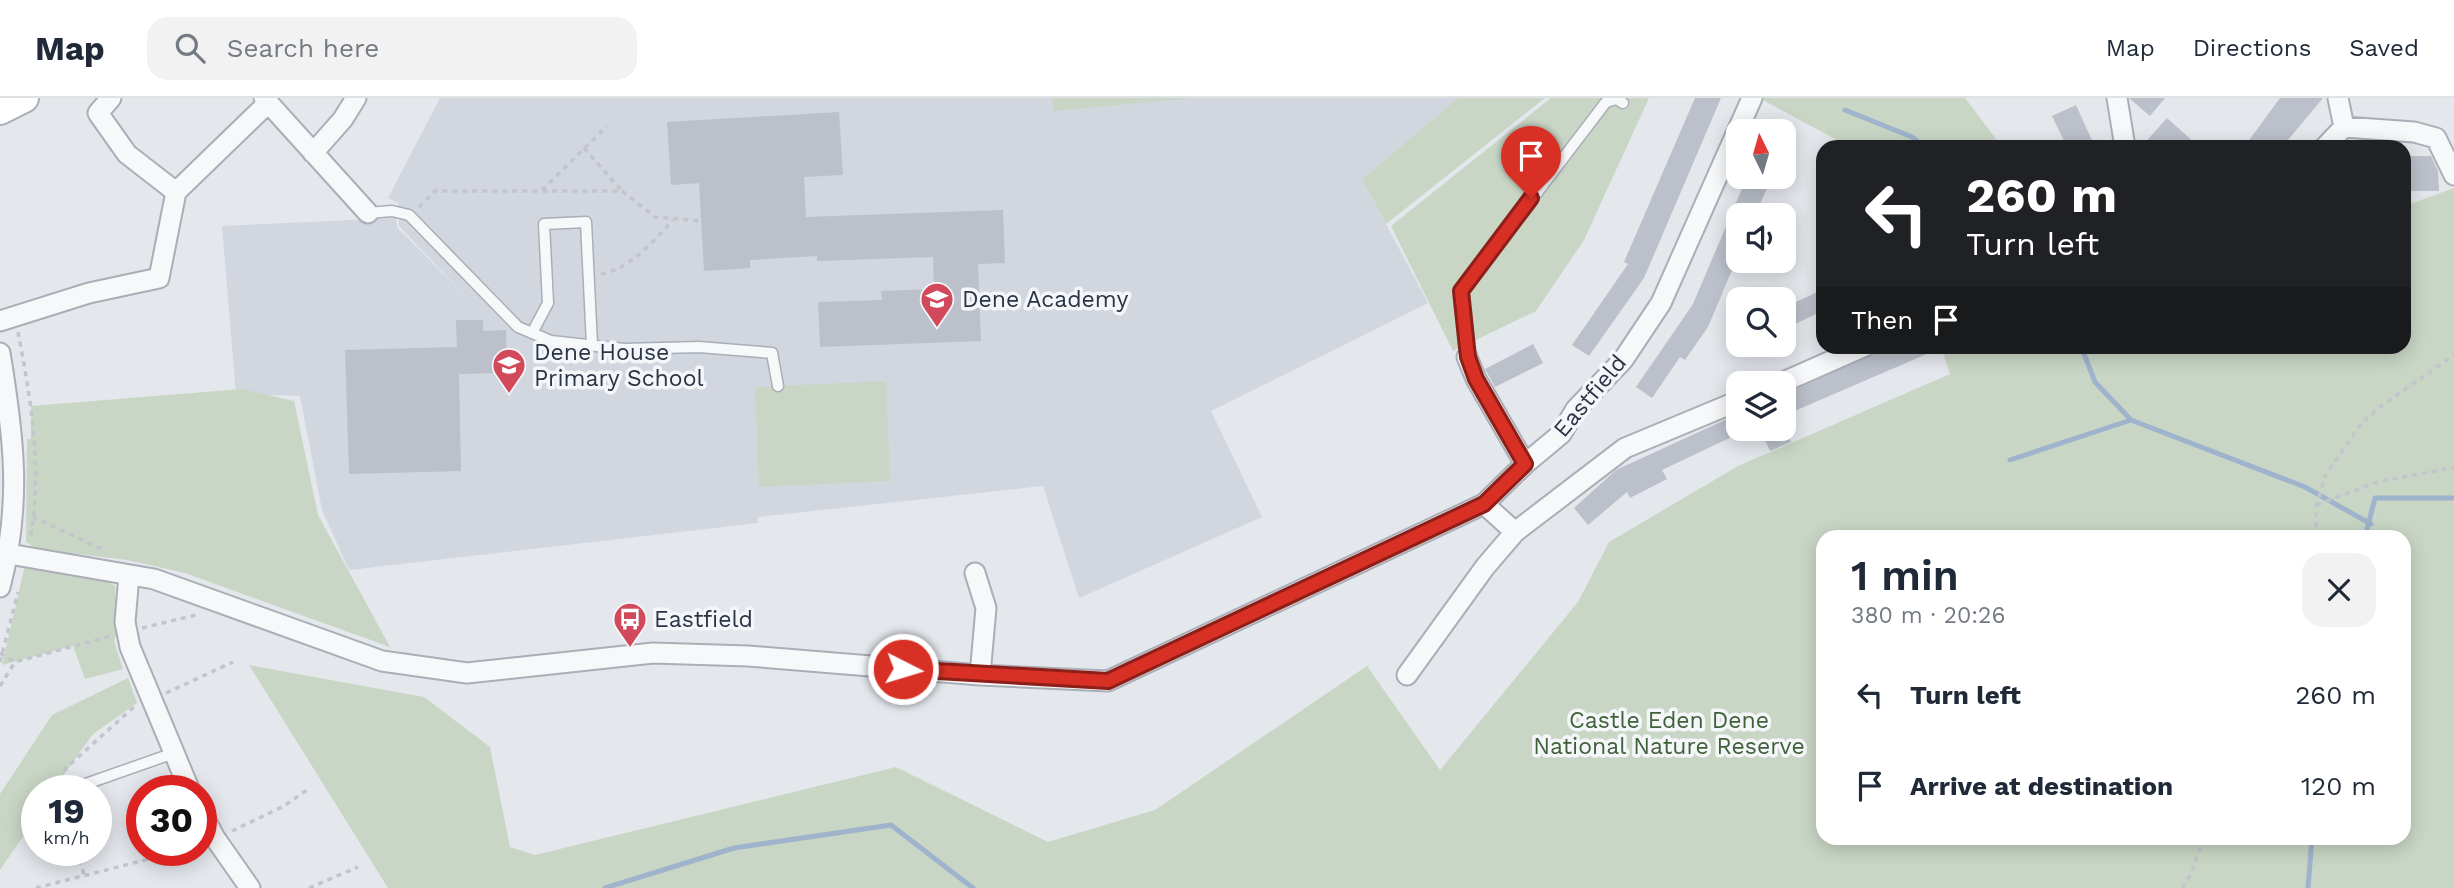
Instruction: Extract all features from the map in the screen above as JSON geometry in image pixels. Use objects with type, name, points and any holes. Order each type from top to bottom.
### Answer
[{"type":"main road","points":[[0,110],[24,98]]},
{"type":"street","points":[[111,98],[98,113],[127,154],[176,192]]},
{"type":"street","points":[[313,153],[343,119],[356,98]]},
{"type":"street","name":"Eastfield","points":[[9,554],[154,579],[382,661],[467,673],[653,653],[748,656],[980,675],[1108,681],[1484,504],[1561,434],[1576,409],[1623,359],[1646,328],[1661,303],[1752,98]]},
{"type":"street","points":[[2117,98],[2124,140]]},
{"type":"street","points":[[2338,98],[2344,127]]},
{"type":"street","points":[[0,321],[89,293],[159,278],[176,192],[266,100],[368,213]]},
{"type":"street","points":[[2332,140],[2344,127]]},
{"type":"street","points":[[2344,127],[2414,132],[2436,138],[2454,175]]},
{"type":"street","points":[[0,353],[5,410],[16,474],[9,554],[0,587]]},
{"type":"street","points":[[1796,376],[1847,354]]},
{"type":"street","points":[[1468,357],[1476,379],[1525,464]]},
{"type":"street","points":[[1407,675],[1485,567],[1515,532],[1625,448],[1726,406]]},
{"type":"street","points":[[1484,504],[1515,532]]},
{"type":"street","points":[[975,573],[986,608],[980,675]]},
{"type":"street","points":[[129,575],[125,622],[130,646],[183,775]]},
{"type":"street","points":[[217,841],[250,888]]},
{"type":"lane","points":[[1468,357],[1461,291],[1605,102],[1617,99],[1623,103]]},
{"type":"lane","points":[[368,213],[392,211],[409,215],[518,327],[532,333],[551,341],[624,349],[699,347],[772,353],[778,386]]},
{"type":"lane","points":[[532,333],[548,303],[544,224],[586,222],[592,345]]},
{"type":"lane","points":[[112,775],[174,753]]},
{"type":"path","points":[[541,191],[607,126]]},
{"type":"path","points":[[584,148],[622,191],[655,217],[702,220]]},
{"type":"path","points":[[409,215],[435,191],[622,191]]},
{"type":"path","points":[[589,277],[615,272],[654,241],[673,220]]},
{"type":"path","points":[[2315,530],[2317,505],[2325,476],[2360,425],[2381,406],[2454,355]]},
{"type":"path","points":[[2317,505],[2374,483],[2454,467]]},
{"type":"path","points":[[33,517],[110,553]]},
{"type":"path","points":[[0,686],[15,662]]},
{"type":"path","points":[[68,775],[65,769],[88,745],[113,728],[150,695],[233,663]]},
{"type":"path","points":[[217,837],[263,818],[307,790]]},
{"type":"path","points":[[2182,888],[2190,876],[2201,845]]},
{"type":"path","points":[[81,866],[84,875]]},
{"type":"path","points":[[36,888],[130,866]]},
{"type":"path","points":[[309,888],[358,867]]},
{"type":"path","points":[[57,882],[58,888]]},
{"type":"shaded area","name":"Dene Academy","points":[[440,98],[1458,98],[1362,179],[1428,303],[1211,411],[1262,517],[1079,598],[1043,486],[758,517],[758,523],[349,570],[322,510],[300,396],[236,394],[222,226],[396,218],[397,227],[470,301],[399,226],[398,203],[388,198]]},
{"type":"green space","points":[[1052,98],[1195,98],[1054,111]]},
{"type":"green space","points":[[1458,98],[1545,98],[1386,224],[1362,179]]},
{"type":"green space","points":[[1551,98],[1649,98],[1584,240],[1536,311],[1453,351],[1391,226]]},
{"type":"green space","points":[[1759,98],[1965,98],[1997,140],[1837,140]]},
{"type":"green space","name":"Castle Eden Dene National Nature Reserve","points":[[2454,188],[2454,888],[388,888],[249,665],[424,697],[490,747],[510,847],[535,855],[896,767],[1048,842],[1155,810],[1367,666],[1440,770],[1578,602],[1609,542],[1738,466],[1950,374],[1943,354],[2411,354],[2411,204]]},
{"type":"green space","points":[[886,381],[890,481],[759,487],[755,387]]},
{"type":"green space","points":[[242,389],[294,401],[318,515],[390,647],[185,573],[127,560],[37,549],[26,542],[27,439],[31,439],[31,406]]},
{"type":"green space","points":[[25,565],[102,577],[115,586],[117,633],[114,641],[123,669],[85,679],[73,646],[2,665]]},
{"type":"green space","points":[[128,678],[137,703],[93,734],[64,775],[21,775],[21,840],[0,870],[0,794],[52,715]]},
{"type":"building","points":[[1695,98],[1721,98],[1644,278],[1589,356],[1572,345],[1628,264],[1624,262]]},
{"type":"building","points":[[2129,98],[2165,98],[2150,116]]},
{"type":"building","points":[[2280,98],[2323,98],[2288,140],[2249,140]]},
{"type":"building","points":[[2076,105],[2092,140],[2064,140],[2052,116]]},
{"type":"building","points":[[839,112],[843,175],[804,177],[806,217],[1003,210],[1005,263],[978,264],[981,341],[820,347],[818,302],[882,300],[881,291],[934,289],[933,257],[817,261],[817,256],[750,260],[750,268],[704,271],[699,183],[671,185],[667,122]]},
{"type":"building","points":[[2167,118],[2191,140],[2147,140]]},
{"type":"building","points":[[2411,156],[2431,156],[2438,171],[2439,191],[2411,191]]},
{"type":"building","points":[[1742,189],[1767,189],[1760,203],[1736,203]]},
{"type":"building","points":[[1726,226],[1726,273],[1731,273],[1708,327],[1685,360],[1680,357],[1652,398],[1636,387],[1693,304]]},
{"type":"building","points":[[1816,293],[1816,314],[1796,324],[1796,302]]},
{"type":"building","points":[[456,320],[483,320],[483,331],[506,330],[507,364],[499,364],[499,373],[459,374],[461,471],[349,474],[345,350],[457,347]]},
{"type":"building","points":[[1533,344],[1543,363],[1495,387],[1485,369]]},
{"type":"building","points":[[1871,354],[1927,354],[1796,410],[1796,389]]},
{"type":"building","points":[[1726,420],[1726,440],[1662,470],[1667,479],[1630,498],[1627,492],[1588,525],[1574,508],[1616,470]]},
{"type":"building","points":[[1765,441],[1791,441],[1791,442],[1770,451]]},
{"type":"waterway","points":[[1845,110],[1916,140]]},
{"type":"waterway","points":[[2084,354],[2095,382],[2131,420],[2305,487],[2371,524]]},
{"type":"waterway","points":[[2010,460],[2131,420]]},
{"type":"waterway","points":[[2367,530],[2375,498],[2454,498]]},
{"type":"waterway","points":[[605,888],[734,848],[891,825],[973,888]]},
{"type":"waterway","points":[[2308,888],[2311,845]]},
{"type":"place","name":"Dene Academy","points":[[937,329]]},
{"type":"place","name":"Dene House Primary School","points":[[509,395]]},
{"type":"place","name":"Eastfield","points":[[630,649]]},
{"type":"route","points":[[903,669],[1108,681],[1484,504],[1525,464],[1476,379],[1468,357],[1461,291],[1531,198]]}]
